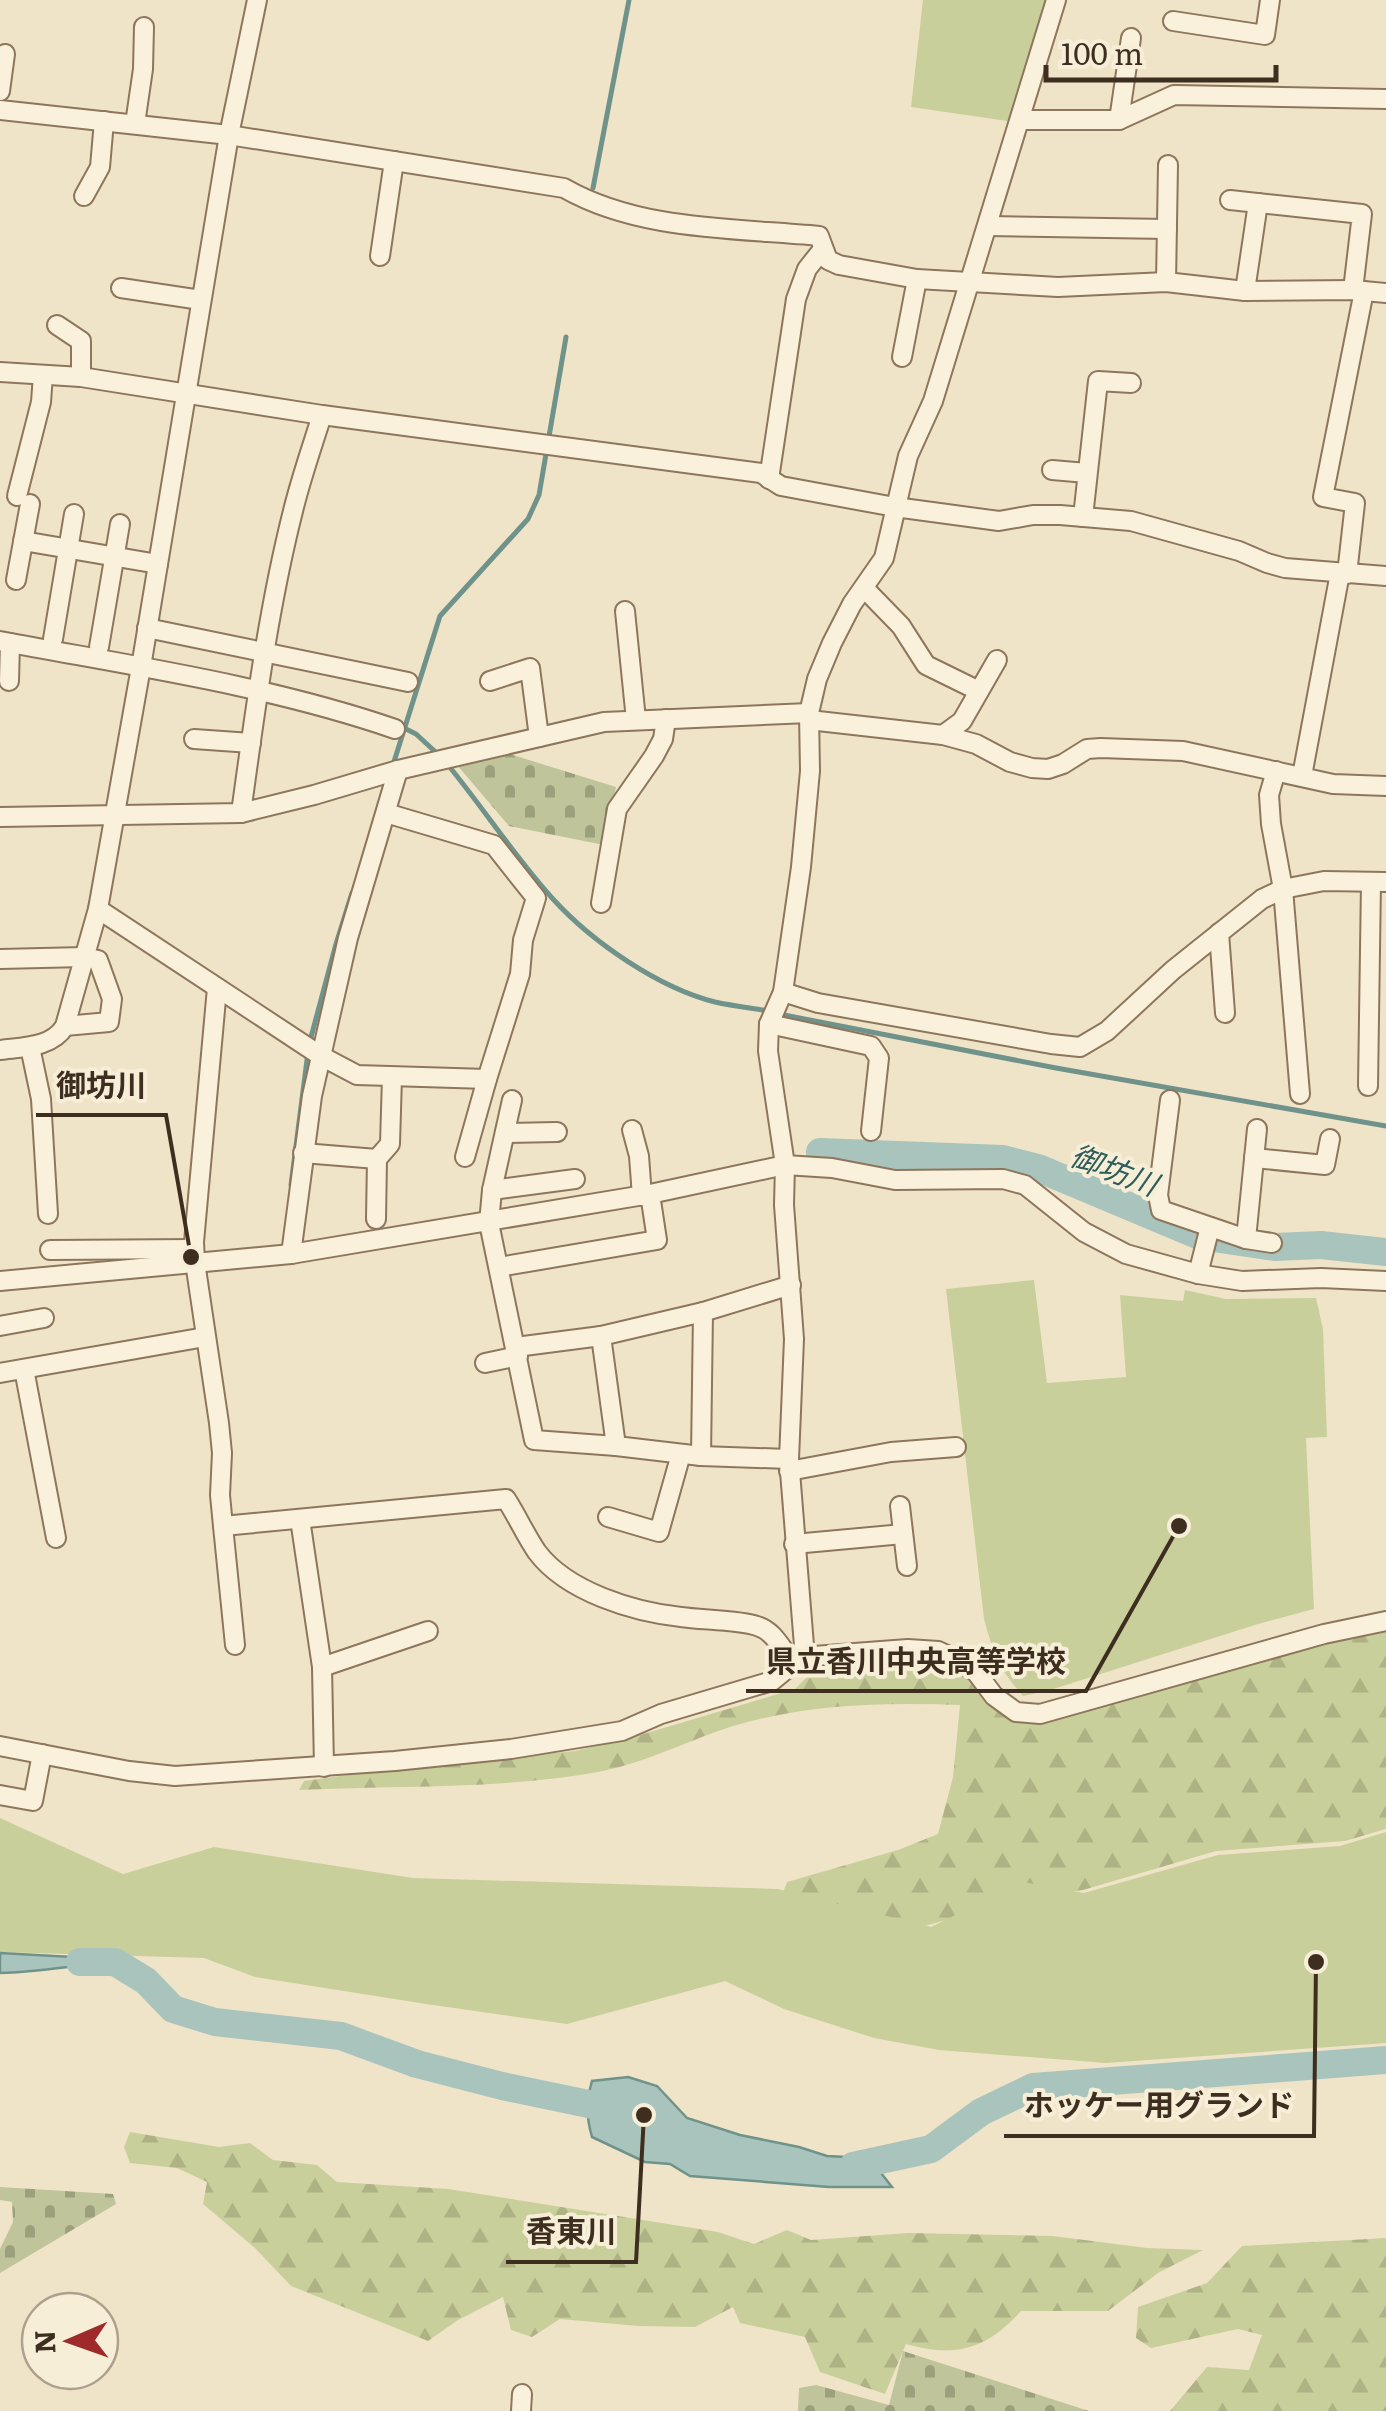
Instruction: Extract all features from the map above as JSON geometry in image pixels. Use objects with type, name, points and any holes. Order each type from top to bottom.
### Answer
[{"type":"street","points":[[0,1050],[30,1046],[60,1035],[98,909],[229,135],[257,0]]},
{"type":"street","points":[[799,1661],[789,1465],[794,1338],[784,1205],[785,1166],[768,1051],[769,1024],[783,992],[801,867],[810,772],[810,716],[817,679],[832,643],[852,604],[884,558],[908,456],[933,401],[972,281],[1056,0]]},
{"type":"street","points":[[1172,21],[1265,35],[1270,0]]},
{"type":"street","points":[[135,124],[144,27]]},
{"type":"street","points":[[1119,120],[1131,38]]},
{"type":"street","points":[[0,91],[5,54]]},
{"type":"street","points":[[1020,120],[1119,120],[1174,95],[1386,99]]},
{"type":"street","points":[[0,110],[229,135],[564,188],[586,201],[660,222],[819,236],[828,260],[917,279],[1058,287],[1166,282],[1245,291],[1386,293]]},
{"type":"street","points":[[84,196],[100,166],[104,121]]},
{"type":"street","points":[[380,256],[394,161]]},
{"type":"street","points":[[1166,282],[1168,165]]},
{"type":"street","points":[[1230,200],[1362,214],[1358,290],[1324,497],[1356,504],[1302,776]]},
{"type":"street","points":[[1245,291],[1258,203]]},
{"type":"street","points":[[988,226],[1166,229]]},
{"type":"street","points":[[769,480],[796,300],[807,269],[823,249]]},
{"type":"street","points":[[902,357],[917,279]]},
{"type":"street","points":[[120,288],[201,300]]},
{"type":"street","points":[[57,325],[81,341],[80,377]]},
{"type":"street","points":[[0,372],[80,377],[322,415],[761,473],[782,486],[999,521],[1033,515],[1130,520],[1286,568],[1386,576]]},
{"type":"street","points":[[16,580],[43,375]]},
{"type":"street","points":[[1082,516],[1098,381],[1131,383]]},
{"type":"street","points":[[241,813],[264,652],[294,508],[322,415]]},
{"type":"street","points":[[1052,470],[1088,473]]},
{"type":"street","points":[[52,638],[74,514]]},
{"type":"street","points":[[99,647],[120,524]]},
{"type":"street","points":[[23,541],[158,564]]},
{"type":"street","points":[[865,589],[901,626],[926,665],[979,691]]},
{"type":"street","points":[[625,611],[636,720]]},
{"type":"street","points":[[147,628],[408,682]]},
{"type":"street","points":[[9,681],[5,642],[258,692],[338,710],[394,729]]},
{"type":"street","points":[[943,735],[962,721],[997,660]]},
{"type":"street","points":[[490,681],[530,668],[539,737]]},
{"type":"street","points":[[0,817],[241,813],[398,770],[604,722],[666,719],[810,716],[943,735],[976,744],[1010,762],[1032,768],[1048,769],[1063,764],[1088,749],[1183,751],[1333,784],[1386,786]]},
{"type":"street","points":[[600,903],[617,809],[654,756],[663,739],[666,719]]},
{"type":"street","points":[[194,738],[251,743]]},
{"type":"street","points":[[291,1254],[303,1153],[321,1056],[348,938],[398,770]]},
{"type":"street","points":[[1276,771],[1269,795],[1270,824],[1283,889],[1300,1094]]},
{"type":"street","points":[[386,813],[494,845],[536,898],[523,940],[520,974],[466,1157]]},
{"type":"street","points":[[783,992],[818,1003],[1080,1047],[1108,1031],[1173,970],[1262,899],[1283,889],[1324,881],[1379,882],[1374,1080]]},
{"type":"street","points":[[98,909],[357,1076],[487,1080]]},
{"type":"street","points":[[1220,933],[1225,1013]]},
{"type":"street","points":[[0,959],[98,960],[112,1000],[109,1022],[65,1026]]},
{"type":"street","points":[[217,988],[194,1256],[222,1453],[222,1526],[235,1645]]},
{"type":"street","points":[[769,1024],[870,1046],[879,1058],[871,1131]]},
{"type":"street","points":[[30,1046],[40,1099],[48,1214]]},
{"type":"street","points":[[376,1219],[377,1159],[390,1144],[392,1076]]},
{"type":"street","points":[[512,1100],[492,1190],[489,1223],[534,1440],[789,1465],[956,1447]]},
{"type":"street","points":[[1170,1100],[1158,1195],[1161,1210],[1272,1243]]},
{"type":"street","points":[[1246,1238],[1257,1129]]},
{"type":"street","points":[[499,1267],[658,1240],[632,1130]]},
{"type":"street","points":[[505,1133],[557,1132]]},
{"type":"street","points":[[1254,1158],[1324,1164],[1330,1138]]},
{"type":"street","points":[[303,1153],[377,1159]]},
{"type":"street","points":[[50,1250],[194,1256],[291,1254],[489,1223],[785,1166],[832,1168],[895,1180],[1003,1179],[1025,1185],[1084,1232],[1126,1254],[1198,1274],[1242,1281],[1386,1281]]},
{"type":"street","points":[[492,1190],[575,1179]]},
{"type":"street","points":[[1198,1274],[1210,1227]]},
{"type":"street","points":[[0,1281],[194,1256]]},
{"type":"street","points":[[486,1363],[517,1352],[703,1312],[791,1285]]},
{"type":"street","points":[[701,1456],[703,1312]]},
{"type":"street","points":[[0,1326],[44,1318]]},
{"type":"street","points":[[601,1336],[616,1446]]},
{"type":"street","points":[[0,1374],[205,1337]]},
{"type":"street","points":[[24,1369],[56,1538]]},
{"type":"street","points":[[608,1517],[659,1532],[681,1454]]},
{"type":"street","points":[[222,1526],[506,1499],[538,1552],[560,1577],[650,1614],[758,1626],[774,1636],[784,1654],[799,1661]]},
{"type":"street","points":[[900,1506],[907,1566]]},
{"type":"street","points":[[300,1519],[322,1667],[324,1767]]},
{"type":"street","points":[[794,1544],[902,1534]]},
{"type":"street","points":[[0,1746],[175,1776],[512,1749],[622,1731],[662,1714],[772,1681],[799,1661],[908,1649],[938,1651],[958,1660],[976,1672],[994,1696],[1016,1712],[1040,1714],[1308,1638],[1386,1621]]},
{"type":"street","points":[[322,1667],[428,1631]]},
{"type":"street","points":[[0,1795],[34,1801],[42,1754]]},
{"type":"green space","points":[[923,0],[1052,0],[1014,122],[911,107]]},
{"type":"green space","points":[[503,752],[616,787],[604,845],[509,826],[457,765]]},
{"type":"green space","points":[[1034,1280],[1047,1383],[1126,1377],[1120,1295],[1183,1301],[1185,1290],[1226,1299],[1316,1298],[1323,1329],[1327,1437],[1306,1438],[1314,1609],[1023,1696],[998,1660],[984,1619],[946,1289]]},
{"type":"green space","points":[[1386,1628],[1386,1829],[1345,1841],[1216,1851],[1083,1890],[1017,1900],[914,1929],[777,1908],[787,1882],[898,1850],[938,1834],[953,1777],[960,1705],[874,1705],[789,1713],[733,1726],[620,1767],[565,1777],[490,1784],[299,1790],[304,1781],[575,1751],[795,1689],[816,1668],[929,1656],[975,1659],[992,1685],[1028,1720],[1326,1638]]},
{"type":"green space","points":[[0,1818],[123,1874],[214,1847],[413,1878],[778,1889],[931,1927],[1023,1882],[1084,1893],[1218,1855],[1340,1846],[1386,1832],[1386,2043],[1106,2063],[939,2050],[874,2038],[784,2009],[725,1981],[567,2024],[255,1977],[204,1958],[0,1952]]},
{"type":"green space","points":[[130,2132],[219,2147],[250,2143],[273,2160],[317,2165],[337,2182],[448,2189],[718,2232],[754,2244],[787,2230],[811,2240],[908,2233],[1053,2236],[1147,2248],[1203,2250],[1158,2273],[1108,2311],[1021,2311],[995,2335],[969,2347],[940,2350],[906,2344],[885,2394],[820,2372],[805,2337],[740,2323],[733,2307],[695,2327],[560,2319],[532,2337],[511,2330],[503,2297],[428,2341],[291,2286],[255,2248],[203,2204],[207,2182],[177,2168],[130,2163],[124,2147]]},
{"type":"green space","points":[[0,2187],[113,2194],[116,2204],[0,2273],[0,2249],[13,2222],[12,2202],[0,2200]]},
{"type":"green space","points":[[1386,2238],[1386,2411],[1170,2411],[1207,2367],[1249,2370],[1262,2335],[1238,2329],[1151,2348],[1136,2338],[1138,2307],[1207,2283],[1242,2246]]},
{"type":"green space","points":[[903,2351],[1089,2411],[798,2411],[799,2388],[816,2385],[889,2405]]},
{"type":"water","points":[[0,1953],[91,1958],[115,1962],[0,1973]]},
{"type":"water","points":[[628,2077],[657,2086],[687,2118],[740,2135],[827,2156],[886,2159],[881,2173],[892,2187],[829,2187],[690,2176],[670,2164],[645,2162],[592,2137],[590,2129],[592,2081]]},
{"type":"waterway","points":[[593,188],[629,0]]},
{"type":"waterway","points":[[392,768],[440,616],[528,519],[539,495],[566,337]]},
{"type":"waterway","points":[[398,725],[416,734],[441,757]]},
{"type":"waterway","points":[[448,765],[553,899],[607,947],[649,975],[694,995],[769,1011]]},
{"type":"waterway","points":[[310,1041],[352,893]]},
{"type":"waterway","points":[[779,1014],[1386,1126]]},
{"type":"waterway","points":[[291,1185],[308,1052]]},
{"type":"waterway","name":"御坊川","points":[[820,1152],[1003,1159],[1038,1168],[1200,1236],[1275,1247],[1321,1245],[1386,1252]]},
{"type":"waterway","points":[[80,1962],[115,1962],[146,1981],[173,2009],[215,2022],[341,2036],[417,2064],[622,2111]]},
{"type":"waterway","points":[[853,2166],[931,2149],[981,2112],[1033,2087],[1386,2060]]},
{"type":"place","name":"御坊川","points":[[191,1257]]},
{"type":"place","name":"県立香川中央高等学校","points":[[1179,1526]]},
{"type":"place","name":"ホッケー用グランド","points":[[1316,1962]]},
{"type":"place","name":"香東川","points":[[644,2115]]}]
